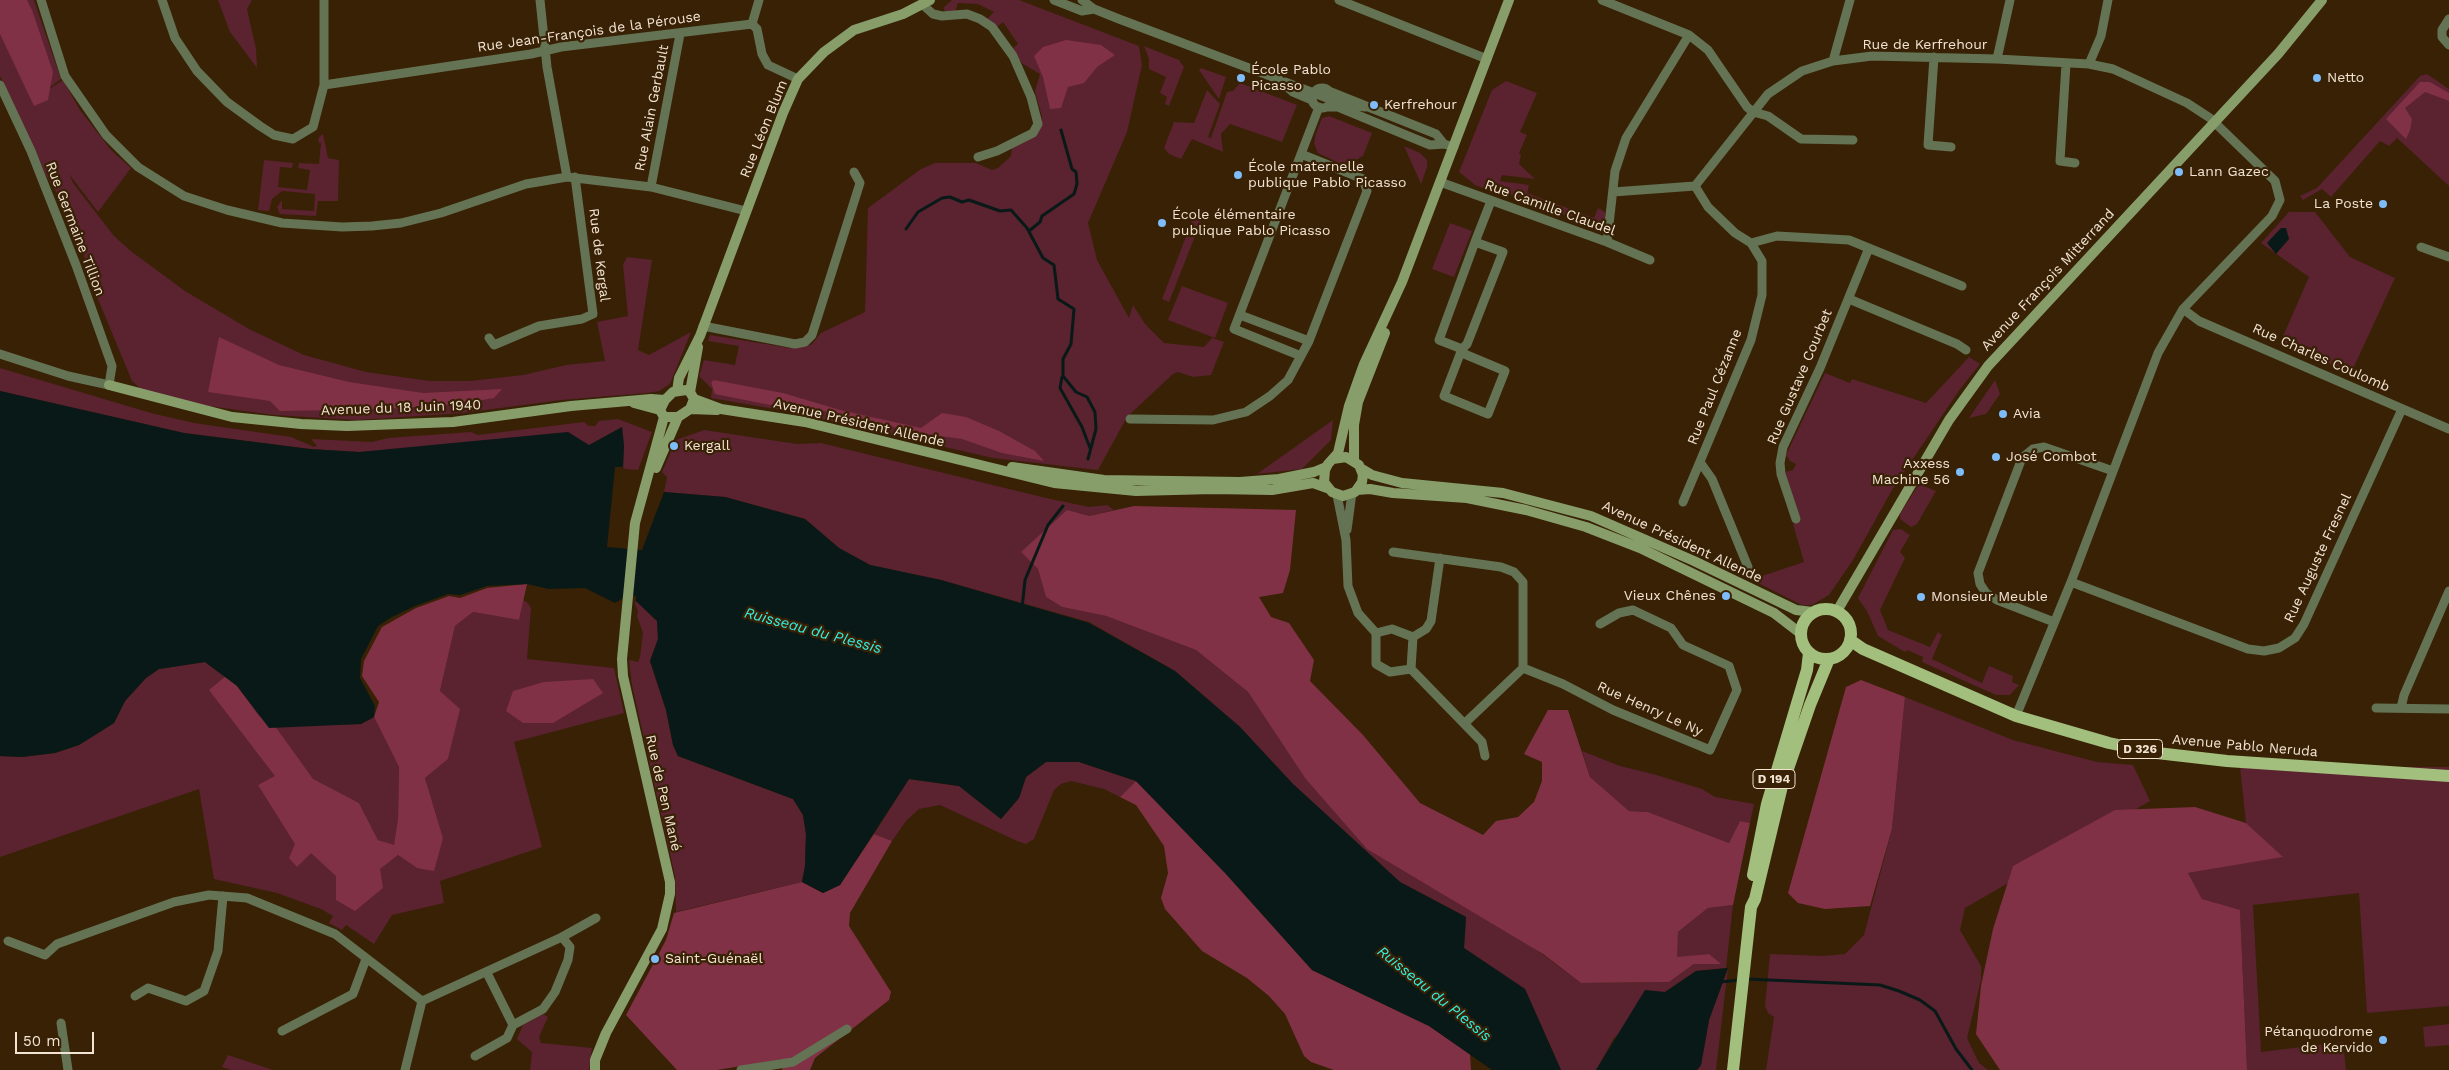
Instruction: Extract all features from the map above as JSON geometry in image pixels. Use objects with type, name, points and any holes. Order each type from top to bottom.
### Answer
[{"type":"main road","points":[[1827,608],[1837,611],[1845,618],[1850,628],[1850,640],[1839,655],[1829,659],[1820,658],[1809,653],[1802,644],[1800,633],[1803,623],[1813,612],[1827,608]]},
{"type":"main road","name":"Avenue Pablo Neruda","points":[[1850,640],[1863,649],[2016,716],[2109,743],[2157,753],[2228,762],[2449,776]]},
{"type":"main road","name":"D 194","points":[[1751,907],[1748,898],[1760,833],[1807,670],[1809,653]]},
{"type":"main road","name":"D 194","points":[[1732,1070],[1751,907],[1755,899],[1782,786],[1810,705],[1829,659]]},
{"type":"street","points":[[41,0],[65,76],[106,135],[138,167],[184,196],[262,220],[342,227],[401,223],[441,213],[526,184],[571,177],[651,187],[746,211]]},
{"type":"street","points":[[162,0],[175,38],[197,71],[228,102],[274,135],[293,139],[313,127],[324,85],[324,0]]},
{"type":"street","points":[[540,0],[545,51],[571,177]]},
{"type":"street","points":[[759,0],[752,24],[757,30],[762,54],[768,65],[798,79]]},
{"type":"street","points":[[1054,0],[1082,10],[1094,9]]},
{"type":"street","points":[[1082,0],[1094,9],[1278,79],[1292,92],[1313,93],[1334,106],[1430,145],[1449,145]]},
{"type":"street","points":[[1339,0],[1487,58]]},
{"type":"street","points":[[1354,460],[1354,425],[1358,402],[1440,182],[1449,145],[1461,122],[1509,0]]},
{"type":"street","points":[[1602,0],[1688,34],[1708,50],[1736,94],[1753,112],[1768,116],[1801,139],[1853,140]]},
{"type":"street","points":[[1833,61],[1850,0]]},
{"type":"street","points":[[1997,59],[2010,0]]},
{"type":"street","points":[[2088,64],[2101,36],[2108,0]]},
{"type":"street","name":"Avenue François Mitterrand","points":[[1837,611],[1949,420],[1988,366],[2297,34],[2322,0]]},
{"type":"street","points":[[927,3],[933,14],[942,16],[967,14],[980,18],[992,27],[1013,56],[1037,115],[1038,128],[1033,133],[997,151],[978,157]]},
{"type":"street","name":"Rue Léon Blum","points":[[677,391],[679,378],[702,331],[746,211],[798,79],[824,52],[854,30],[927,3]]},
{"type":"street","points":[[2449,19],[2442,30],[2442,37],[2449,45]]},
{"type":"street","name":"Rue Jean-François de la Pérouse","points":[[324,85],[561,47],[752,24]]},
{"type":"street","name":"Rue Alain Gerbault","points":[[651,187],[680,34]]},
{"type":"street","points":[[1607,242],[1615,171],[1626,138],[1688,34]]},
{"type":"street","name":"Rue de Kerfrehour","points":[[1694,186],[1768,94],[1802,71],[1833,61],[1872,56],[1997,59],[2088,64],[2113,69],[2187,103],[2215,123],[2275,181],[2280,200],[2272,216],[2183,309],[2158,353],[2071,582],[2016,716]]},
{"type":"street","points":[[1934,57],[1928,145],[1951,147]]},
{"type":"street","points":[[2066,64],[2060,161],[2075,163]]},
{"type":"street","points":[[1278,79],[1284,78],[1313,89],[1313,93],[1330,102],[1366,107],[1436,134],[1449,145]]},
{"type":"street","name":"Rue Germaine Tillion","points":[[0,85],[31,151],[76,265],[112,366],[109,385]]},
{"type":"street","points":[[1330,102],[1356,100],[1366,107]]},
{"type":"street","points":[[1301,356],[1234,329],[1301,154],[1330,102]]},
{"type":"street","points":[[1130,419],[1213,420],[1246,412],[1270,396],[1288,380],[1309,341],[1367,191],[1363,179],[1301,154]]},
{"type":"street","points":[[702,331],[795,344],[805,342],[812,335],[860,183],[854,172]]},
{"type":"street","name":"Rue de Kergal","points":[[489,338],[494,345],[539,326],[582,319],[593,314],[571,177]]},
{"type":"street","name":"Rue Camille Claudel","points":[[1440,182],[1607,242],[1650,260]]},
{"type":"street","points":[[1614,192],[1694,186]]},
{"type":"street","name":"Rue Paul Cézanne","points":[[1682,502],[1751,340],[1762,295],[1762,260],[1750,243],[1735,233],[1708,207],[1694,186]]},
{"type":"street","points":[[1475,242],[1503,252],[1467,344],[1462,351],[1444,396],[1488,414],[1505,372],[1462,351],[1440,340],[1475,242],[1491,201]]},
{"type":"street","points":[[1750,243],[1777,236],[1849,240],[1962,286]]},
{"type":"street","points":[[2420,247],[2449,257]]},
{"type":"street","name":"Rue Gustave Courbet","points":[[1796,519],[1781,474],[1780,463],[1783,448],[1820,368],[1869,248]]},
{"type":"street","points":[[1402,282],[1364,364],[1349,406],[1338,453],[1323,476],[1327,488],[1337,495],[1346,540],[1348,586],[1358,613],[1376,633],[1376,664],[1390,672],[1411,669]]},
{"type":"street","points":[[1849,299],[1958,344],[1966,350]]},
{"type":"street","name":"Rue Charles Coulomb","points":[[2183,309],[2199,321],[2449,429]]},
{"type":"street","points":[[1240,315],[1309,341]]},
{"type":"street","name":"Rue Léon Blum","points":[[691,400],[702,331]]},
{"type":"street","name":"Avenue du 18 Juin 1940","points":[[0,354],[68,376],[232,417],[301,424],[348,426],[453,422],[571,406],[664,400]]},
{"type":"street","points":[[664,400],[677,391]]},
{"type":"street","name":"Avenue Président Allende","points":[[677,391],[691,400],[721,409],[805,422],[1054,483],[1108,490],[1272,490],[1313,483],[1327,488]]},
{"type":"street","name":"Rue de Pen Mané","points":[[595,1070],[595,1060],[606,1032],[662,929],[670,894],[670,882],[623,676],[625,608],[635,524],[664,400]]},
{"type":"street","points":[[678,417],[691,400]]},
{"type":"street","name":"Avenue du 18 Juin 1940","points":[[630,402],[662,414],[678,417]]},
{"type":"street","name":"Rue Auguste Fresnel","points":[[2071,582],[2248,649],[2264,651],[2279,648],[2295,638],[2304,624],[2402,409]]},
{"type":"street","name":"Rue de Pen Mané","points":[[640,506],[678,417]]},
{"type":"street","points":[[2054,622],[1996,600],[1986,593],[1980,584],[1978,573],[2022,458],[2033,449],[2044,447],[2113,471]]},
{"type":"street","points":[[1330,463],[1346,456],[1354,460],[1362,469],[1362,482],[1354,492],[1346,540]]},
{"type":"street","name":"Avenue Président Allende","points":[[962,461],[1104,480],[1142,482],[1255,482],[1314,472],[1330,463]]},
{"type":"street","points":[[1700,462],[1712,479],[1748,567]]},
{"type":"street","name":"Avenue Président Allende","points":[[1362,469],[1372,475],[1402,483],[1503,493],[1591,516],[1694,560],[1796,610],[1813,612]]},
{"type":"street","name":"Avenue Président Allende","points":[[1354,492],[1370,489],[1393,493],[1467,498],[1526,510],[1586,527],[1640,548],[1774,613],[1800,633]]},
{"type":"street","points":[[1337,495],[1354,492]]},
{"type":"street","points":[[1393,552],[1501,567],[1514,572],[1523,582],[1523,668],[1465,723]]},
{"type":"street","points":[[1413,637],[1426,628],[1431,621],[1440,558]]},
{"type":"street","points":[[2401,708],[2404,695],[2449,591]]},
{"type":"street","name":"Rue Henry Le Ny","points":[[1523,668],[1563,684],[1613,710],[1710,750],[1737,690],[1729,666],[1682,645],[1672,628],[1634,610],[1619,613],[1600,624]]},
{"type":"street","points":[[1376,633],[1392,629],[1413,637]]},
{"type":"street","points":[[1413,637],[1411,669],[1482,742],[1486,756]]},
{"type":"street","points":[[2376,708],[2449,709]]},
{"type":"street","points":[[8,941],[45,955],[57,944],[174,902],[209,895],[247,898],[335,934],[422,1001]]},
{"type":"street","points":[[135,996],[148,988],[186,1001],[204,991],[218,951],[223,896]]},
{"type":"street","points":[[422,1001],[487,973],[562,937],[596,918]]},
{"type":"street","points":[[475,1056],[507,1038],[513,1025],[544,1009],[555,992],[568,960],[570,947],[562,937]]},
{"type":"street","points":[[282,1031],[353,994],[366,958]]},
{"type":"street","points":[[487,973],[513,1025]]},
{"type":"street","points":[[405,1070],[422,1001]]},
{"type":"street","points":[[61,1023],[68,1070]]},
{"type":"street","points":[[742,1070],[793,1062],[847,1029]]},
{"type":"shaded area","points":[[0,0],[34,0],[61,79],[37,97],[63,80],[80,110],[111,150],[131,168],[98,212],[69,174],[73,183],[114,236],[132,252],[185,291],[249,329],[304,355],[366,372],[430,381],[470,381],[523,375],[566,365],[605,361],[597,322],[628,316],[623,265],[627,257],[652,260],[638,350],[649,355],[691,332],[670,384],[659,391],[647,393],[561,400],[463,413],[357,420],[274,415],[194,404],[141,389],[132,381],[88,275],[79,229],[47,177],[0,76]]},
{"type":"shaded area","points":[[0,0],[27,0],[53,72],[48,100],[34,106],[0,34]]},
{"type":"shaded area","points":[[218,0],[252,0],[247,9],[256,49],[257,68],[230,32]]},
{"type":"shaded area","points":[[952,0],[1019,0],[1139,46],[1142,65],[1127,132],[1088,223],[1097,260],[1129,318],[1133,305],[1145,324],[1164,343],[1204,347],[1212,338],[1224,342],[1211,375],[1193,377],[1178,372],[1173,374],[1127,417],[1098,470],[993,458],[792,412],[711,398],[712,389],[699,376],[704,360],[735,365],[739,346],[708,341],[710,335],[790,348],[811,345],[821,333],[865,312],[868,208],[921,169],[935,163],[976,163],[992,170],[998,168],[1011,156],[1012,148],[1036,136],[1041,127],[1042,117],[1035,91],[1040,74],[1023,64],[1011,50],[1018,44],[1003,22],[996,28],[987,19],[994,12],[978,4],[958,3],[955,12],[945,11],[943,8]]},
{"type":"shaded area","points":[[1066,40],[1101,45],[1115,55],[1097,67],[1084,83],[1068,87],[1061,108],[1050,109],[1043,77],[1034,56],[1043,47]]},
{"type":"shaded area","points":[[1144,46],[1179,60],[1184,67],[1169,106],[1165,104],[1167,97],[1160,93],[1166,77],[1149,69],[1149,59]]},
{"type":"shaded area","points":[[1201,68],[1226,77],[1219,99],[1199,70]]},
{"type":"shaded area","points":[[2427,74],[2449,89],[2449,186],[2397,138],[2389,146],[2380,141],[2331,197],[2322,189],[2303,200],[2300,196],[2317,188],[2420,76]]},
{"type":"shaded area","points":[[1506,81],[1537,93],[1520,132],[1527,135],[1519,153],[1521,155],[1519,164],[1535,179],[1502,175],[1500,181],[1529,185],[1527,193],[1594,218],[1598,208],[1605,212],[1606,217],[1601,229],[1510,194],[1498,194],[1475,185],[1459,172],[1492,90]]},
{"type":"shaded area","points":[[2420,82],[2430,82],[2449,93],[2449,101],[2425,92],[2405,108],[2412,119],[2406,139],[2386,119]]},
{"type":"shaded area","points":[[1240,83],[1297,105],[1282,142],[1230,124],[1221,134],[1223,152],[1192,139],[1181,159],[1169,154],[1164,148],[1174,122],[1194,123],[1207,90],[1220,104],[1208,137],[1211,138],[1227,92],[1233,91]]},
{"type":"shaded area","points":[[1329,116],[1372,133],[1363,156],[1345,166],[1318,153],[1314,143],[1322,118]]},
{"type":"shaded area","points":[[323,134],[328,158],[339,160],[338,201],[318,201],[316,216],[280,214],[277,207],[282,200],[282,209],[314,211],[315,194],[282,191],[272,199],[269,211],[258,210],[264,160],[293,163],[292,168],[280,167],[278,187],[307,190],[310,170],[298,168],[299,163],[319,164],[321,143],[318,142],[319,137]]},
{"type":"shaded area","points":[[1404,146],[1420,153],[1427,160],[1427,167],[1421,184]]},
{"type":"shaded area","points":[[1197,208],[1205,211],[1169,302],[1162,299]]},
{"type":"shaded area","points":[[2289,212],[2315,212],[2350,257],[2395,278],[2351,373],[2280,343],[2309,277],[2261,243]]},
{"type":"shaded area","points":[[1450,223],[1472,231],[1454,277],[1432,269]]},
{"type":"shaded area","points":[[1182,286],[1228,303],[1215,338],[1168,320]]},
{"type":"shaded area","points":[[219,337],[279,365],[349,382],[423,393],[502,389],[494,398],[459,404],[386,409],[280,411],[270,401],[208,392]]},
{"type":"shaded area","points":[[1969,357],[1980,364],[1960,389],[1892,490],[1853,560],[1829,595],[1812,605],[1802,605],[1750,579],[1755,573],[1762,576],[1804,562],[1793,524],[1801,521],[1785,472],[1793,470],[1796,464],[1790,461],[1786,455],[1825,373],[1850,383],[1852,379],[1926,403]]},
{"type":"shaded area","points":[[0,368],[151,413],[194,423],[291,437],[314,447],[317,446],[311,439],[372,442],[388,438],[471,432],[478,435],[584,422],[589,426],[595,426],[599,421],[618,419],[652,432],[638,470],[625,469],[623,467],[624,446],[622,427],[589,446],[359,452],[310,449],[184,433],[0,391]]},
{"type":"shaded area","points":[[714,380],[783,393],[840,410],[921,428],[942,413],[966,417],[999,431],[1035,451],[1044,461],[1002,453],[962,439],[919,433],[781,401],[770,405],[715,394],[711,382]]},
{"type":"shaded area","points":[[1995,380],[2000,394],[1986,414],[1969,418]]},
{"type":"shaded area","points":[[1333,420],[1331,440],[1302,469],[1257,474]]},
{"type":"shaded area","points":[[704,430],[797,444],[821,443],[1046,498],[1089,507],[1107,505],[1114,510],[1089,516],[1021,552],[1038,569],[1046,597],[1062,607],[1106,616],[1196,650],[1248,692],[1305,778],[1581,983],[1669,982],[1708,954],[1676,958],[1678,932],[1708,908],[1733,905],[1726,968],[1696,971],[1665,992],[1614,1038],[1596,1070],[1561,1070],[1525,989],[1464,948],[1466,917],[1400,882],[1293,784],[1240,727],[1175,671],[1089,622],[941,580],[870,565],[839,548],[805,519],[725,497],[664,492],[667,477],[662,472],[676,440]]},
{"type":"shaded area","points":[[1919,484],[1936,491],[1917,524],[1911,527],[1900,519],[1900,514]]},
{"type":"shaded area","points":[[1134,506],[1296,510],[1290,570],[1283,593],[1259,597],[1271,617],[1289,623],[1314,660],[1310,681],[1363,735],[1420,803],[1483,835],[1496,821],[1518,817],[1534,802],[1542,781],[1542,762],[1524,754],[1548,710],[1568,710],[1590,777],[1629,811],[1648,812],[1729,843],[1740,821],[1750,823],[1733,905],[1708,908],[1678,932],[1677,957],[1709,954],[1721,964],[1694,964],[1669,982],[1581,983],[1543,954],[1367,849],[1305,778],[1248,692],[1196,650],[1106,616],[1062,607],[1046,597],[1038,569],[1021,552],[1067,510],[1089,516]]},
{"type":"shaded area","points":[[1901,529],[1910,535],[1900,552],[1905,558],[1880,610],[1888,630],[1930,647],[1938,632],[1942,635],[1932,659],[1982,683],[1989,666],[2013,676],[2012,682],[2019,685],[2010,695],[1996,695],[1922,662],[1923,657],[1907,650],[1905,652],[1878,636],[1867,611],[1858,598],[1893,530]]},
{"type":"shaded area","points":[[527,584],[519,620],[473,612],[455,626],[440,691],[460,709],[448,759],[425,778],[443,838],[434,871],[417,868],[398,855],[380,869],[383,888],[355,911],[336,900],[336,876],[311,853],[297,867],[289,858],[295,844],[258,785],[275,776],[209,690],[226,676],[237,686],[259,716],[275,726],[313,779],[359,803],[378,840],[394,845],[398,818],[399,767],[374,717],[379,702],[362,676],[364,661],[382,627],[416,608],[449,596],[460,598],[487,588]]},
{"type":"shaded area","points":[[523,600],[531,608],[527,659],[614,668],[624,713],[514,742],[542,847],[440,881],[444,903],[392,915],[374,944],[346,925],[342,930],[329,923],[333,916],[321,909],[277,893],[214,879],[199,789],[0,857],[0,756],[22,757],[55,753],[79,745],[114,723],[125,701],[146,678],[159,669],[205,662],[237,686],[308,774],[275,726],[361,724],[374,717],[399,767],[398,818],[394,846],[378,840],[359,803],[314,781],[391,860],[398,855],[417,868],[443,838],[425,778],[448,759],[459,709],[440,691],[455,626],[473,612],[519,620]]},
{"type":"shaded area","points":[[636,601],[657,621],[658,639],[650,661],[666,710],[673,745],[678,756],[793,799],[803,815],[806,834],[805,866],[802,882],[676,912],[675,876],[632,685],[629,660],[638,662],[643,633],[637,616]]},
{"type":"shaded area","points":[[593,679],[603,693],[553,723],[523,723],[506,711],[513,691],[544,682]]},
{"type":"shaded area","points":[[1861,680],[1905,697],[1892,829],[1870,906],[1825,909],[1798,903],[1788,893],[1846,687]]},
{"type":"shaded area","points":[[1905,697],[2013,740],[2097,762],[2133,765],[2150,801],[1965,908],[1960,930],[1981,966],[1981,980],[1967,1038],[1979,1063],[1988,1070],[1766,1070],[1774,1017],[1768,1013],[1765,1006],[1770,954],[1823,956],[1845,954],[1864,935],[1892,829]]},
{"type":"shaded area","points":[[1582,751],[1620,766],[1702,789],[1715,797],[1754,804],[1750,823],[1740,821],[1729,843],[1648,812],[1629,811],[1590,777]]},
{"type":"shaded area","points":[[1046,762],[1079,762],[1136,781],[1120,797],[1104,789],[1071,781],[1061,784],[1054,790],[1034,839],[1026,844],[940,805],[919,809],[906,821],[892,841],[874,834],[909,779],[959,786],[1001,819],[1019,798],[1026,777]]},
{"type":"shaded area","points":[[2240,767],[2449,767],[2449,1006],[2367,1013],[2359,893],[2253,905],[2261,1052],[2343,1042],[2346,1070],[2247,1070],[2240,911],[2202,899],[2188,873],[2282,857],[2246,823]]},
{"type":"shaded area","points":[[1136,781],[1226,874],[1312,970],[1429,1026],[1470,1054],[1471,1070],[1334,1070],[1311,1062],[1304,1056],[1285,1014],[1269,996],[1247,978],[1202,951],[1165,909],[1161,898],[1168,873],[1164,846],[1136,805],[1120,797]]},
{"type":"shaded area","points":[[2195,807],[2246,823],[2283,857],[2188,873],[2202,899],[2240,910],[2247,1070],[2000,1070],[1976,1034],[1981,986],[1993,929],[2013,866],[2115,810]]},
{"type":"shaded area","points":[[874,834],[892,841],[850,913],[849,926],[891,992],[889,1000],[815,1058],[810,1070],[782,1070],[784,1059],[717,1070],[677,1070],[626,1015],[666,940],[674,913],[802,882],[823,893],[840,885]]},
{"type":"shaded area","points":[[1728,968],[1716,1070],[1697,1070],[1701,1065],[1709,1020]]},
{"type":"shaded area","points":[[543,1014],[548,1017],[539,1037],[541,1043],[592,1048],[589,1070],[530,1070],[532,1052],[517,1039],[523,1025]]},
{"type":"shaded area","points":[[2449,1024],[2449,1045],[2425,1047],[2423,1027]]},
{"type":"shaded area","points":[[228,1055],[273,1070],[231,1070],[222,1067]]},
{"type":"water","points":[[2281,228],[2286,228],[2289,239],[2276,254],[2267,243]]},
{"type":"water","points":[[0,391],[184,433],[310,449],[359,452],[568,432],[589,445],[622,427],[624,446],[623,467],[615,467],[607,547],[642,550],[664,492],[725,497],[805,519],[839,548],[870,565],[941,580],[1089,623],[1175,671],[1240,727],[1293,784],[1400,882],[1466,917],[1464,948],[1525,989],[1561,1070],[1492,1070],[1429,1026],[1312,970],[1226,874],[1136,781],[1079,762],[1046,762],[1026,777],[1019,798],[1001,819],[959,786],[909,779],[840,885],[823,893],[802,882],[805,866],[806,834],[803,815],[793,799],[678,756],[673,745],[666,710],[650,661],[658,639],[657,621],[636,601],[636,596],[629,595],[615,603],[585,588],[549,589],[527,584],[487,586],[460,595],[448,594],[415,606],[378,626],[361,659],[360,678],[375,706],[374,717],[361,724],[269,728],[237,686],[205,662],[159,669],[146,678],[125,701],[114,723],[79,745],[55,753],[22,757],[0,756]]},
{"type":"water","points":[[1728,968],[1709,1020],[1701,1065],[1697,1070],[1596,1070],[1645,990],[1665,992],[1696,971]]},
{"type":"waterway","points":[[1029,231],[1040,222],[1042,216],[1074,194],[1077,184],[1076,172],[1072,169],[1061,130]]},
{"type":"waterway","points":[[906,229],[918,212],[942,198],[950,197],[962,202],[969,200],[1000,211],[1011,210],[1027,228],[1043,258],[1054,265],[1058,299],[1074,309],[1071,344],[1063,359],[1063,376],[1076,392],[1087,397],[1095,412],[1096,429],[1088,459]]},
{"type":"waterway","points":[[1062,377],[1060,388],[1082,427],[1090,448]]},
{"type":"waterway","points":[[1022,608],[1025,580],[1048,525],[1063,506]]},
{"type":"waterway","name":"Ruisseau du Plessis","points":[[1747,979],[1880,985],[1899,991],[1920,1000],[1935,1011],[1956,1049],[1972,1070]]},
{"type":"waterway","name":"Ruisseau du Plessis","points":[[1720,982],[1739,980]]},
{"type":"place","name":"École Pablo Picasso","points":[[1241,78]]},
{"type":"place","name":"Netto","points":[[2317,78]]},
{"type":"place","name":"Kerfrehour","points":[[1374,105]]},
{"type":"place","name":"Lann Gazec","points":[[2179,172]]},
{"type":"place","name":"École maternelle publique Pablo Picasso","points":[[1238,175]]},
{"type":"place","name":"La Poste","points":[[2383,204]]},
{"type":"place","name":"École élémentaire publique Pablo Picasso","points":[[1162,223]]},
{"type":"place","name":"Avia","points":[[2003,414]]},
{"type":"place","name":"Kergall","points":[[674,446]]},
{"type":"place","name":"José Combot","points":[[1996,457]]},
{"type":"place","name":"Axxess Machine 56","points":[[1960,472]]},
{"type":"place","name":"Vieux Chênes","points":[[1726,596]]},
{"type":"place","name":"Monsieur Meuble","points":[[1921,597]]},
{"type":"place","name":"Saint-Guénaël","points":[[655,959]]},
{"type":"place","name":"Pétanquodrome de Kervido","points":[[2383,1040]]}]
